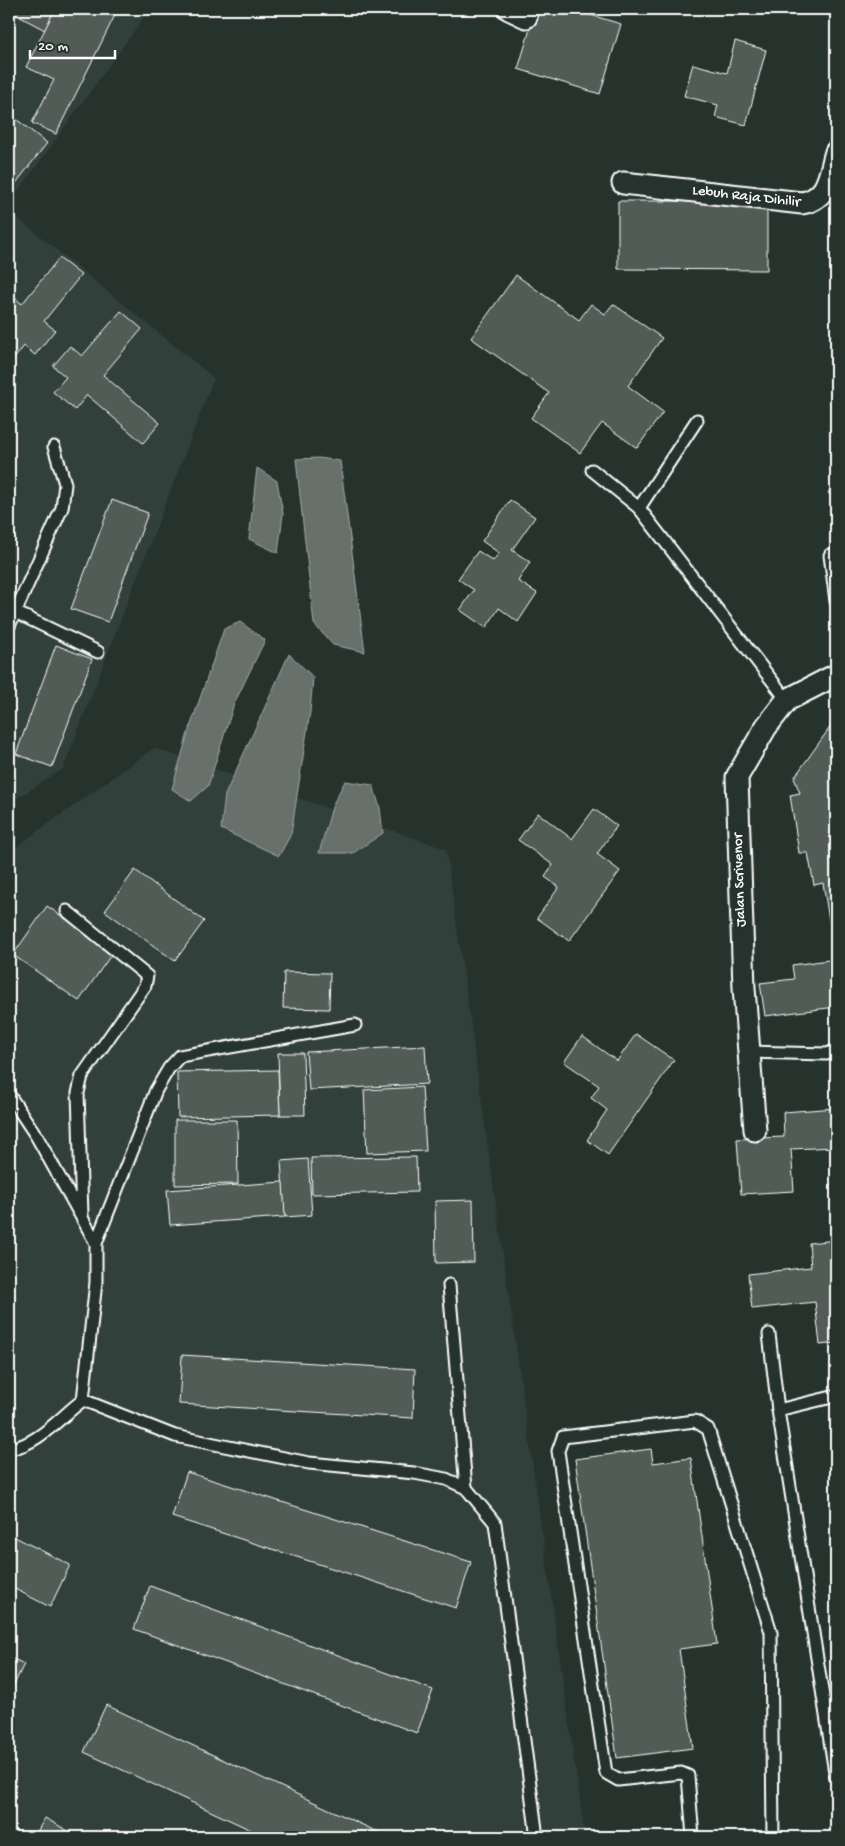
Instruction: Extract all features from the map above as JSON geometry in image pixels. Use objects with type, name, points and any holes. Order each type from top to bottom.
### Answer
[{"type":"street","name":"Lebuh Raja Dihilir","points":[[624,184],[802,203],[814,201],[825,190],[836,152]]},
{"type":"street","name":"Jalan Scrivenor","points":[[755,1130],[744,988],[737,777],[766,727],[787,700],[836,675]]},
{"type":"lane","points":[[639,508],[696,420]]},
{"type":"lane","points":[[9,626],[62,508],[65,484],[54,447]]},
{"type":"lane","points":[[592,470],[639,508],[787,700]]},
{"type":"lane","points":[[830,555],[836,601]]},
{"type":"lane","points":[[15,612],[98,652]]},
{"type":"lane","points":[[67,911],[147,976],[146,986],[82,1076],[78,1093],[82,1217]]},
{"type":"lane","points":[[9,1449],[22,1447],[36,1438],[83,1400],[96,1282],[96,1243],[156,1090],[169,1068],[180,1056],[355,1025]]},
{"type":"lane","points":[[749,1052],[827,1054],[836,1050]]},
{"type":"lane","points":[[9,1095],[37,1137],[96,1243]]},
{"type":"lane","points":[[449,1285],[466,1488]]},
{"type":"lane","points":[[769,1334],[778,1410],[836,1779]]},
{"type":"lane","points":[[778,1410],[836,1396]]},
{"type":"lane","points":[[83,1400],[175,1436],[309,1463],[414,1473],[446,1479],[466,1488],[495,1522],[537,1837]]},
{"type":"lane","points":[[693,1837],[688,1776],[681,1773],[618,1780],[606,1773],[558,1451],[563,1437],[695,1421],[708,1429],[771,1632],[773,1837]]},
{"type":"shaded area","points":[[9,9],[150,9],[9,204]]},
{"type":"shaded area","points":[[9,211],[214,378],[63,769],[9,803]]},
{"type":"shaded area","points":[[319,458],[340,461],[365,652],[333,645],[314,624],[296,459]]},
{"type":"shaded area","points":[[257,468],[277,481],[283,514],[278,553],[249,539]]},
{"type":"shaded area","points":[[240,622],[265,640],[234,704],[208,786],[191,801],[172,789],[188,733],[224,629]]},
{"type":"shaded area","points":[[289,654],[313,677],[310,712],[291,834],[279,856],[221,829],[225,795]]},
{"type":"shaded area","points":[[154,748],[446,849],[585,1837],[9,1837],[9,852]]},
{"type":"shaded area","points":[[345,781],[373,785],[380,808],[383,833],[353,853],[319,853],[333,804]]},
{"type":"building","points":[[9,9],[55,9],[45,30],[9,11]]},
{"type":"building","points":[[55,9],[118,9],[56,134],[32,123],[54,80],[26,67]]},
{"type":"building","points":[[536,9],[570,9],[621,24],[600,94],[518,69]]},
{"type":"building","points":[[735,41],[766,50],[746,125],[715,117],[718,105],[684,96],[693,64],[727,73]]},
{"type":"building","points":[[12,116],[47,143],[13,187],[9,184],[9,121]]},
{"type":"building","points":[[618,201],[767,201],[767,270],[618,269]]},
{"type":"building","points":[[59,258],[81,275],[44,321],[55,330],[35,355],[24,346],[10,364],[9,293],[22,304]]},
{"type":"building","points":[[516,275],[579,320],[591,304],[605,314],[613,304],[662,338],[628,386],[663,412],[637,448],[602,423],[580,453],[531,418],[549,393],[471,338]]},
{"type":"building","points":[[121,311],[142,329],[103,375],[160,423],[143,443],[87,395],[75,410],[53,392],[66,377],[53,366],[70,346],[82,356]]},
{"type":"building","points":[[836,480],[836,499],[828,493]]},
{"type":"building","points":[[112,500],[148,513],[108,622],[71,609]]},
{"type":"building","points":[[510,500],[535,517],[512,550],[530,562],[518,581],[537,593],[518,622],[499,608],[486,628],[460,610],[474,590],[458,579],[478,551],[493,561],[499,553],[482,541]]},
{"type":"building","points":[[56,645],[92,659],[52,767],[16,754]]},
{"type":"building","points":[[836,719],[836,926],[830,926],[823,883],[814,885],[808,853],[799,853],[790,795],[800,793],[794,778]]},
{"type":"building","points":[[594,809],[617,826],[597,854],[620,871],[569,941],[537,918],[559,887],[545,877],[553,865],[518,840],[538,813],[572,839]]},
{"type":"building","points":[[135,870],[204,921],[175,961],[105,911]]},
{"type":"building","points":[[47,906],[113,952],[79,1001],[13,955]]},
{"type":"building","points":[[836,959],[836,1007],[765,1016],[760,983],[794,979],[792,965]]},
{"type":"building","points":[[284,972],[330,973],[329,1009],[283,1008]]},
{"type":"building","points":[[636,1034],[674,1060],[608,1155],[587,1140],[607,1110],[591,1098],[599,1086],[564,1062],[582,1036],[617,1061]]},
{"type":"building","points":[[425,1046],[427,1084],[309,1090],[306,1052]]},
{"type":"building","points":[[278,1053],[303,1053],[305,1115],[280,1115]]},
{"type":"building","points":[[278,1070],[280,1115],[178,1117],[177,1072]]},
{"type":"building","points":[[422,1087],[426,1151],[367,1153],[364,1090]]},
{"type":"building","points":[[836,1108],[836,1147],[791,1149],[794,1191],[741,1194],[737,1139],[784,1137],[783,1112]]},
{"type":"building","points":[[175,1120],[237,1120],[238,1184],[175,1185]]},
{"type":"building","points":[[416,1157],[417,1192],[312,1194],[311,1158]]},
{"type":"building","points":[[308,1159],[312,1215],[285,1217],[281,1161]]},
{"type":"building","points":[[283,1182],[285,1217],[170,1225],[167,1190]]},
{"type":"building","points":[[473,1200],[474,1262],[436,1263],[435,1201]]},
{"type":"building","points":[[836,1240],[836,1343],[820,1345],[815,1302],[752,1309],[748,1274],[811,1267],[809,1243]]},
{"type":"building","points":[[182,1355],[415,1369],[413,1418],[179,1404]]},
{"type":"building","points":[[651,1449],[653,1463],[691,1458],[717,1644],[679,1649],[693,1748],[617,1758],[575,1459]]},
{"type":"building","points":[[187,1472],[471,1562],[456,1608],[172,1517]]},
{"type":"building","points":[[9,1534],[70,1565],[50,1607],[9,1586]]},
{"type":"building","points":[[150,1586],[433,1690],[417,1733],[134,1629]]},
{"type":"building","points":[[9,1657],[24,1664],[9,1695]]},
{"type":"building","points":[[106,1705],[382,1834],[380,1837],[266,1837],[84,1752]]},
{"type":"building","points":[[45,1818],[79,1837],[34,1837]]}]
